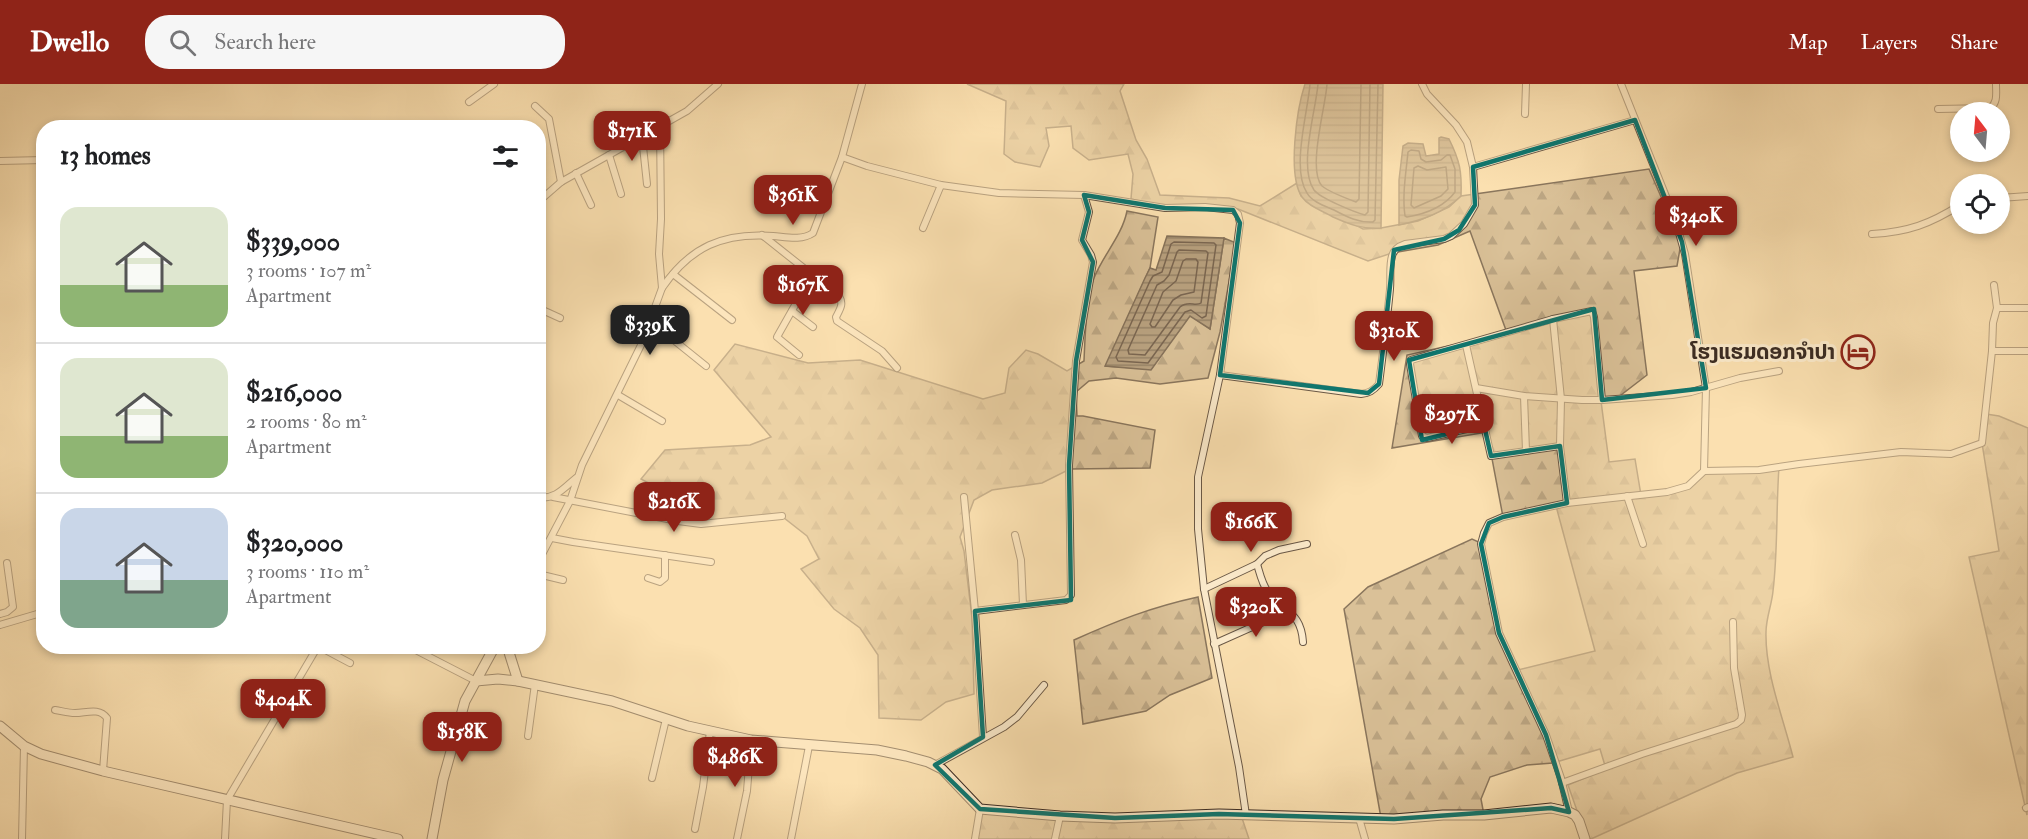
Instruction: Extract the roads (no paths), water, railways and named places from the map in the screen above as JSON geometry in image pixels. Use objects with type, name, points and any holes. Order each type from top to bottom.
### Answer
[{"type":"street","points":[[469,102],[494,84]]},
{"type":"street","points":[[546,195],[576,173],[687,111],[718,84]]},
{"type":"street","points":[[546,548],[642,343],[662,288],[683,263],[706,246],[714,243],[742,234],[801,238],[813,233],[842,157],[862,84]]},
{"type":"street","points":[[1220,375],[1361,394],[1374,390],[1379,384],[1386,334],[1391,258],[1399,246],[1451,236],[1464,224],[1475,205],[1473,167],[1467,142],[1456,125],[1427,94],[1422,84]]},
{"type":"street","points":[[1525,114],[1526,84]]},
{"type":"street","points":[[1621,84],[1682,242],[1706,388],[1704,471]]},
{"type":"street","points":[[1938,109],[1990,108],[1996,99],[1996,84]]},
{"type":"street","points":[[535,106],[549,119],[561,182]]},
{"type":"street","points":[[1473,167],[1635,120]]},
{"type":"street","points":[[660,126],[659,254],[662,288]]},
{"type":"street","points":[[642,137],[647,184]]},
{"type":"street","points":[[609,155],[621,194]]},
{"type":"street","points":[[842,157],[867,166],[941,185],[999,193],[1084,195],[1165,208],[1205,207],[1233,210],[1238,214],[1240,223],[1220,375],[1198,477],[1198,529],[1204,589],[1239,767],[1246,815]]},
{"type":"street","points":[[0,161],[36,160]]},
{"type":"street","points":[[576,173],[591,205]]},
{"type":"street","points":[[922,228],[941,185]]},
{"type":"street","points":[[975,611],[1066,600],[1071,595],[1069,465],[1076,361],[1092,262],[1091,255],[1082,240],[1089,212],[1084,195]]},
{"type":"street","points":[[2010,197],[2028,196]]},
{"type":"street","points":[[1872,234],[1896,233],[1911,229],[1950,210]]},
{"type":"street","points":[[762,235],[839,296],[842,307],[836,317],[837,321],[882,351],[897,368]]},
{"type":"street","points":[[673,274],[732,320]]},
{"type":"street","points":[[799,355],[777,337],[812,275]]},
{"type":"street","points":[[1569,812],[1546,735],[1499,633],[1481,544],[1489,524],[1503,517],[1567,503],[1667,492],[1688,486],[1704,471],[1759,470],[1901,452],[1951,454],[1982,443],[1993,323],[1997,308],[1994,285]]},
{"type":"street","points":[[1997,308],[2028,308]]},
{"type":"street","points":[[792,311],[813,327]]},
{"type":"street","points":[[1484,425],[1427,438],[1422,436],[1410,364],[1412,360],[1553,319],[1592,311],[1602,400]]},
{"type":"street","points":[[546,312],[560,318]]},
{"type":"street","points":[[1553,319],[1561,399],[1560,446],[1567,503]]},
{"type":"street","points":[[650,321],[706,366]]},
{"type":"street","points":[[1466,345],[1491,456],[1560,446]]},
{"type":"street","points":[[1992,351],[2028,351]]},
{"type":"street","points":[[1476,388],[1524,396],[1602,400],[1672,395],[1779,371]]},
{"type":"street","points":[[618,395],[662,421]]},
{"type":"street","points":[[1524,396],[1526,452]]},
{"type":"street","points":[[554,497],[577,478]]},
{"type":"street","points":[[1627,496],[1643,544]]},
{"type":"street","points":[[546,497],[701,524],[782,516]]},
{"type":"street","points":[[964,497],[975,611],[983,737]]},
{"type":"street","points":[[1016,536],[1021,561],[1023,605]]},
{"type":"street","points":[[552,538],[711,562]]},
{"type":"street","points":[[1204,589],[1257,564],[1265,556],[1307,544]]},
{"type":"street","points":[[648,579],[660,582],[665,578],[665,555]]},
{"type":"street","points":[[0,614],[13,607],[7,563]]},
{"type":"street","points":[[1257,564],[1265,587],[1298,620],[1302,629],[1303,642]]},
{"type":"street","points":[[546,576],[563,580]]},
{"type":"street","points":[[1214,644],[1288,611]]},
{"type":"street","points":[[0,625],[36,614]]},
{"type":"street","points":[[1562,783],[1736,724],[1741,720],[1734,668],[1733,622]]},
{"type":"street","points":[[225,839],[227,800],[313,654]]},
{"type":"street","points":[[333,654],[350,663]]},
{"type":"street","points":[[424,654],[476,681],[498,679],[518,681],[612,700],[666,719],[751,740],[877,750],[935,765],[950,776],[980,809],[1115,818],[1246,815],[1394,819],[1443,815],[1484,815],[1551,808],[1569,812],[1579,821],[1585,839]]},
{"type":"street","points":[[432,839],[443,780],[465,700],[491,654]]},
{"type":"street","points":[[510,654],[518,681]]},
{"type":"street","points":[[528,736],[535,684]]},
{"type":"street","points":[[935,765],[1004,727],[1017,717],[1044,685]]},
{"type":"street","points":[[55,710],[75,713],[98,711],[107,718],[103,771]]},
{"type":"street","points":[[652,778],[666,719]]},
{"type":"street","points":[[0,726],[24,746],[41,754],[103,771],[398,839]]},
{"type":"street","points":[[694,830],[703,787],[710,731]]},
{"type":"street","points":[[737,839],[747,791],[751,740]]},
{"type":"street","points":[[22,839],[24,746]]},
{"type":"street","points":[[791,839],[809,746]]},
{"type":"street","points":[[975,839],[980,809]]},
{"type":"street","points":[[1055,839],[1060,816]]},
{"type":"street","points":[[1359,818],[1365,839]]},
{"type":"water","points":[[1305,84],[1383,84],[1381,228],[1362,227],[1345,222],[1312,206],[1302,197],[1297,187],[1294,158],[1299,109]]},
{"type":"water","points":[[1439,138],[1449,139],[1456,154],[1461,173],[1461,196],[1432,215],[1399,225],[1399,180],[1403,146],[1408,143],[1423,144],[1426,156],[1439,154]]},
{"type":"water","points":[[1167,236],[1224,238],[1210,329],[1190,316],[1151,370],[1105,366],[1150,268],[1156,270]]},
{"type":"place","name":"ໂຮງແຮມດອກຈຳປາ","points":[[1858,352]]}]
